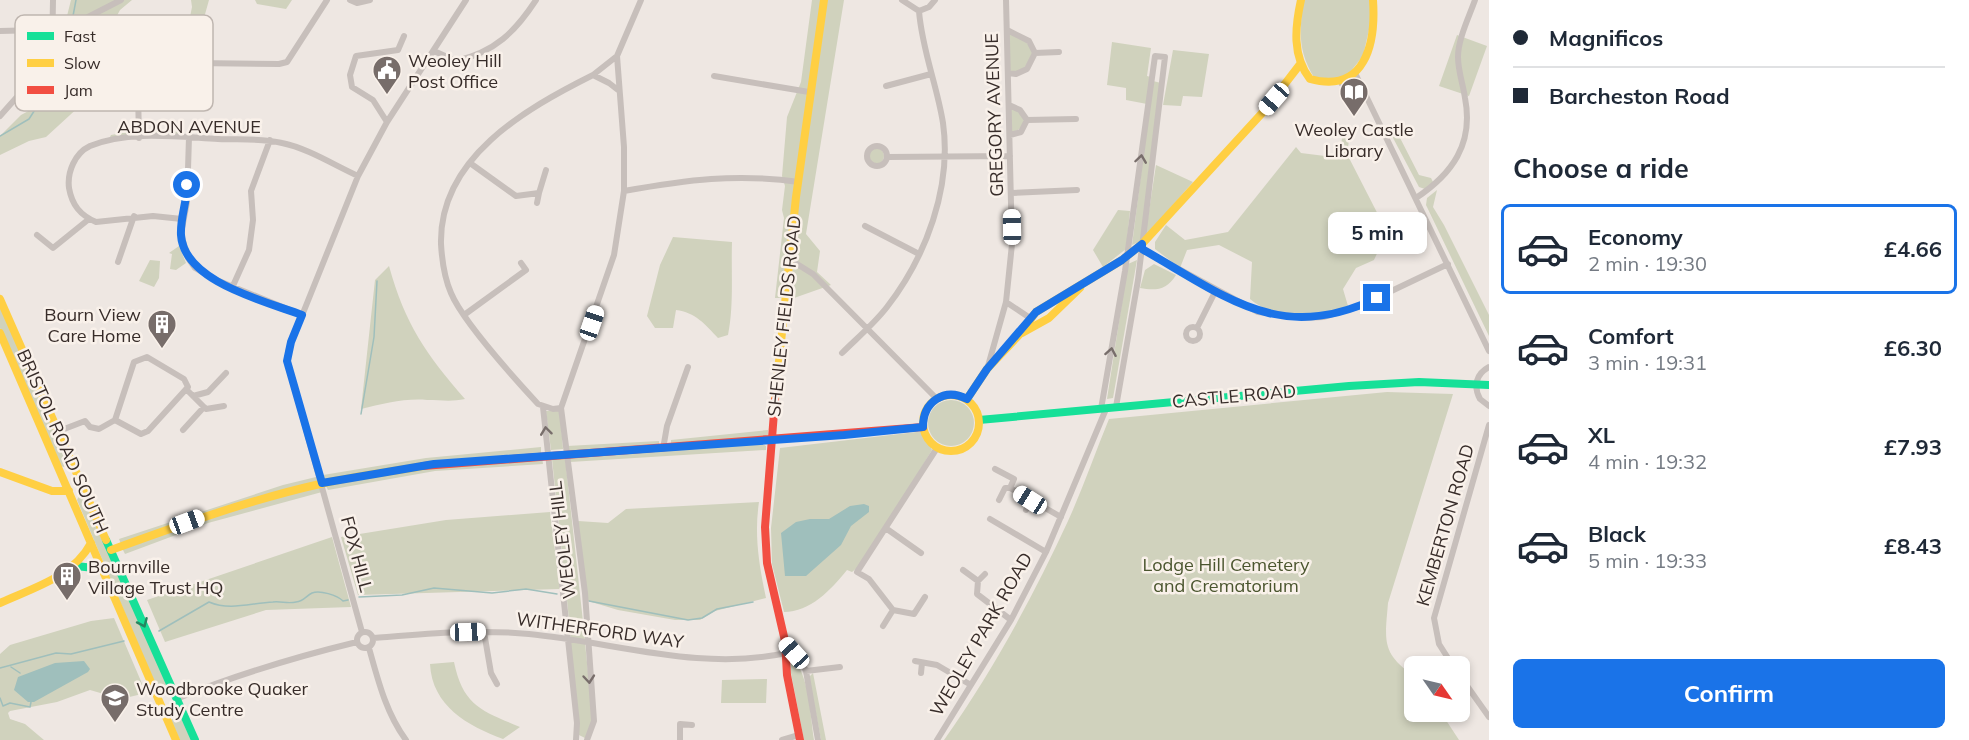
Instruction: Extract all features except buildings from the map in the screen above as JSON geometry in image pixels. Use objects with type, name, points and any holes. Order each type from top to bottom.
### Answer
[{"type":"main road","name":"SHENLEY FIELDS ROAD","points":[[800,738],[786,648],[768,563],[766,536],[772,438],[789,259],[809,92],[824,0]]},
{"type":"main road","points":[[1301,0],[1296,37],[1301,63],[1310,79]]},
{"type":"main road","points":[[1283,88],[1298,80],[1310,79],[1328,85],[1342,84],[1355,74],[1374,29],[1373,0]]},
{"type":"main road","points":[[967,399],[987,369],[1020,334],[1030,318],[1062,294],[1085,283],[1142,247],[1283,88],[1301,63]]},
{"type":"main road","points":[[1020,334],[1049,318],[1085,283]]},
{"type":"main road","name":"BRISTOL ROAD SOUTH","points":[[0,299],[195,740]]},
{"type":"main road","name":"BRISTOL ROAD SOUTH","points":[[0,333],[176,740]]},
{"type":"main road","name":"CASTLE ROAD","points":[[979,420],[1226,395],[1382,383],[1489,385]]},
{"type":"main road","points":[[949,394],[967,399],[975,407],[979,420],[976,436],[964,448],[948,451],[937,448],[927,438],[923,427],[924,412],[936,398],[949,394]]},
{"type":"main road","points":[[111,550],[205,516],[322,483],[434,464],[772,438],[844,435],[923,427]]},
{"type":"main road","points":[[60,470],[68,470],[73,464]]},
{"type":"main road","points":[[0,472],[49,489],[69,491],[76,489],[80,480],[70,476],[49,489]]},
{"type":"main road","points":[[73,500],[78,494],[86,494]]},
{"type":"main road","points":[[0,603],[76,566],[87,555],[92,543]]},
{"type":"main road","points":[[76,566],[101,566]]},
{"type":"main road","points":[[160,701],[174,694]]},
{"type":"main road","points":[[166,717],[181,710]]},
{"type":"street","points":[[52,15],[53,0]]},
{"type":"street","points":[[92,15],[121,0]]},
{"type":"street","points":[[213,63],[279,64],[287,62],[327,0]]},
{"type":"street","points":[[350,0],[357,3],[370,0]]},
{"type":"street","name":"FOX HILL","points":[[362,632],[287,361],[291,342],[358,176],[387,122],[466,0]]},
{"type":"street","points":[[434,51],[456,61],[479,53],[509,36],[536,0]]},
{"type":"street","points":[[617,56],[593,75],[511,122],[470,163],[451,190],[441,235],[445,277],[451,295],[528,393],[543,407],[561,408],[611,265],[624,191],[624,147],[617,56],[642,0]]},
{"type":"street","points":[[902,0],[919,11]]},
{"type":"street","points":[[919,11],[929,7],[935,0]]},
{"type":"street","name":"GREGORY AVENUE","points":[[987,369],[1006,302],[1012,244],[1006,0]]},
{"type":"street","points":[[1416,198],[1442,179],[1457,157],[1464,140],[1467,112],[1458,56],[1475,0]]},
{"type":"street","points":[[843,354],[886,307],[907,278],[935,213],[942,182],[943,126],[921,34],[919,11]]},
{"type":"street","points":[[1007,30],[1029,41],[1035,53]]},
{"type":"street","points":[[0,31],[15,31]]},
{"type":"street","points":[[387,122],[373,100],[352,87],[352,63],[356,56],[367,53],[398,51],[404,36]]},
{"type":"street","points":[[1035,53],[1059,52]]},
{"type":"street","points":[[1008,73],[1016,74],[1027,69],[1035,53]]},
{"type":"street","name":"WEOLEY PARK ROAD","points":[[937,740],[1011,620],[1046,552],[1103,409],[1128,256],[1155,56],[1165,57],[1162,79]]},
{"type":"street","points":[[886,86],[931,74]]},
{"type":"street","points":[[1355,74],[1489,351]]},
{"type":"street","points":[[593,75],[609,82],[618,90]]},
{"type":"street","points":[[714,76],[809,92]]},
{"type":"street","points":[[1116,407],[1142,247],[1162,79],[1152,78]]},
{"type":"street","points":[[1342,84],[1363,93]]},
{"type":"street","points":[[0,116],[15,99]]},
{"type":"street","points":[[1009,105],[1020,110],[1028,120]]},
{"type":"street","points":[[138,111],[139,138]]},
{"type":"street","points":[[1028,120],[1076,119]]},
{"type":"street","points":[[1010,135],[1021,132],[1028,120]]},
{"type":"street","points":[[189,137],[187,202],[182,219],[182,240],[188,258],[195,268],[232,288],[302,315]]},
{"type":"street","name":"ABDON AVENUE","points":[[89,219],[72,201],[68,177],[73,162],[88,147],[139,138],[270,140],[285,143],[358,176]]},
{"type":"street","points":[[232,288],[249,249],[253,220],[251,191],[258,166],[270,140]]},
{"type":"street","points":[[888,157],[944,159],[1010,156]]},
{"type":"street","points":[[470,163],[516,196],[539,193]]},
{"type":"street","points":[[537,203],[546,170]]},
{"type":"street","points":[[624,191],[694,178],[739,176],[799,182]]},
{"type":"street","points":[[1012,193],[1077,190]]},
{"type":"street","points":[[37,235],[53,248],[89,219],[96,222],[134,216],[182,219]]},
{"type":"street","points":[[118,262],[134,216]]},
{"type":"street","points":[[866,226],[919,254]]},
{"type":"street","points":[[1142,247],[1258,312],[1293,317],[1323,317],[1360,306],[1448,264]]},
{"type":"street","points":[[789,259],[813,274],[936,398]]},
{"type":"street","points":[[522,263],[531,275]]},
{"type":"street","points":[[465,315],[526,270]]},
{"type":"street","points":[[1197,328],[1216,290]]},
{"type":"street","points":[[1006,302],[1030,318]]},
{"type":"street","points":[[59,431],[85,421],[90,427],[99,429],[115,420],[135,362],[147,357],[184,379],[186,389],[204,407]]},
{"type":"street","points":[[663,448],[667,426],[688,367]]},
{"type":"street","points":[[1489,367],[1480,373],[1476,384],[1480,399],[1489,406]]},
{"type":"street","points":[[193,396],[208,392],[226,374]]},
{"type":"street","points":[[115,420],[141,434],[148,431],[186,389]]},
{"type":"street","points":[[183,430],[204,407],[224,406]]},
{"type":"street","name":"WEOLEY HILL","points":[[543,407],[550,455],[577,723],[576,740]]},
{"type":"street","name":"WEOLEY HILL","points":[[561,408],[585,593],[586,641],[594,721],[587,740]]},
{"type":"street","name":"KEMBERTON ROAD","points":[[1447,656],[1439,644],[1434,618],[1489,424]]},
{"type":"street","points":[[925,597],[914,614],[893,610],[869,579],[857,572],[887,529],[937,448]]},
{"type":"street","points":[[995,469],[1014,479],[1010,488]]},
{"type":"street","points":[[999,500],[1005,488],[1010,488],[1061,517]]},
{"type":"street","points":[[1026,510],[1030,500]]},
{"type":"street","points":[[990,519],[1046,552]]},
{"type":"street","points":[[887,529],[921,553]]},
{"type":"street","points":[[963,570],[978,581]]},
{"type":"street","points":[[986,574],[978,581],[977,594],[1011,620]]},
{"type":"street","points":[[883,626],[893,610]]},
{"type":"street","points":[[174,694],[269,664],[357,642],[362,632],[370,633],[374,638],[369,648],[384,698],[406,740]]},
{"type":"street","points":[[484,632],[491,672],[497,684]]},
{"type":"street","name":"WITHERFORD WAY","points":[[374,638],[484,632],[586,641],[712,659],[786,648]]},
{"type":"street","points":[[357,642],[362,648],[369,648]]},
{"type":"street","name":"SHENLEY FIELDS ROAD","points":[[786,648],[802,663],[806,672],[818,740]]},
{"type":"street","points":[[921,673],[919,662],[944,668],[970,685]]},
{"type":"street","points":[[806,672],[840,667]]},
{"type":"street","points":[[1470,690],[1489,717]]},
{"type":"street","points":[[680,740],[680,724],[692,725]]},
{"type":"street","points":[[782,740],[800,738]]},
{"type":"green space","points":[[71,0],[132,0],[117,15],[67,15]]},
{"type":"green space","points":[[191,0],[209,0],[205,15],[190,15]]},
{"type":"green space","points":[[255,0],[292,0],[286,9],[257,4]]},
{"type":"green space","points":[[812,0],[844,0],[806,234],[820,251],[817,272],[831,285],[794,298],[775,298],[784,218],[782,210],[785,186],[782,176],[787,117],[801,82]]},
{"type":"green space","points":[[1303,0],[1373,0],[1374,8],[1363,56],[1342,82],[1315,79],[1309,69],[1301,41]]},
{"type":"green space","points":[[1007,30],[1022,36],[1034,53],[1022,72],[1009,72]]},
{"type":"green space","points":[[1457,35],[1487,46],[1469,96],[1439,86]]},
{"type":"green space","points":[[1112,42],[1151,48],[1147,76],[1151,77],[1147,104],[1126,100],[1126,88],[1107,85]]},
{"type":"green space","points":[[1173,50],[1209,54],[1202,97],[1183,96],[1181,106],[1163,105]]},
{"type":"green space","points":[[1153,81],[1161,83],[1141,241],[1132,245]]},
{"type":"green space","points":[[1010,107],[1024,114],[1025,126],[1012,133]]},
{"type":"green space","points":[[28,111],[74,111],[46,137],[29,141],[0,155],[0,136],[21,115]]},
{"type":"green space","points":[[139,130],[183,132],[181,136],[109,139],[111,135]]},
{"type":"green space","points":[[1396,130],[1419,175],[1431,178],[1433,182],[1425,189],[1419,187],[1390,133]]},
{"type":"green space","points":[[1343,132],[1350,133],[1347,154],[1387,232],[1374,260],[1356,268],[1343,289],[1348,306],[1324,314],[1297,316],[1272,311],[1250,299],[1252,262],[1219,245],[1187,250],[1180,268],[1155,249],[1155,242],[1166,225],[1185,240],[1228,232],[1296,147],[1301,153],[1333,157],[1340,151]]},
{"type":"green space","points":[[876,148],[884,156],[876,164],[868,156]]},
{"type":"green space","points":[[1156,165],[1193,182],[1145,237]]},
{"type":"green space","points":[[1437,190],[1433,207],[1489,315],[1489,336],[1426,205],[1427,198]]},
{"type":"green space","points":[[1118,210],[1130,211],[1126,249],[1103,267],[1093,250]]},
{"type":"green space","points":[[673,237],[732,242],[732,301],[728,335],[718,338],[700,320],[683,311],[676,310],[673,328],[655,328],[647,316],[660,265]]},
{"type":"green space","points":[[179,246],[186,263],[176,270],[170,269],[172,254],[169,253]]},
{"type":"green space","points":[[150,260],[160,261],[159,278],[154,287],[139,281]]},
{"type":"green space","points":[[1137,260],[1113,398],[1107,399],[1128,264]]},
{"type":"green space","points":[[1154,264],[1176,275],[1169,284],[1161,288],[1140,288],[1145,270]]},
{"type":"green space","points":[[389,266],[402,305],[418,337],[465,399],[402,401],[361,409],[375,280]]},
{"type":"green space","points":[[0,306],[69,462],[64,467],[60,466],[0,328]]},
{"type":"green space","name":"Lodge Hill Cemetery and Crematorium","points":[[1387,392],[1453,394],[1388,603],[1386,637],[1390,653],[1404,669],[1404,722],[1447,722],[1459,740],[944,740],[995,661],[1041,578],[1073,509],[1109,419]]},
{"type":"green space","points":[[951,400],[960,401],[968,406],[973,414],[973,432],[968,440],[960,445],[951,446],[942,445],[934,440],[929,432],[928,423],[929,414],[934,406],[942,401]]},
{"type":"green space","points":[[546,411],[560,411],[563,449],[551,450]]},
{"type":"green space","points":[[768,430],[768,436],[671,445],[671,440]]},
{"type":"green space","points":[[925,431],[932,450],[864,562],[852,572],[847,570],[827,592],[811,604],[794,611],[784,612],[772,564],[771,528],[780,448]]},
{"type":"green space","points":[[659,441],[659,444],[568,452],[567,446]]},
{"type":"green space","points":[[761,443],[766,446],[766,450],[570,462],[568,456]]},
{"type":"green space","points":[[541,447],[541,453],[324,481],[323,475],[426,458]]},
{"type":"green space","points":[[542,457],[543,464],[435,471],[328,490],[326,486],[432,467]]},
{"type":"green space","points":[[565,457],[585,640],[571,638],[552,459]]},
{"type":"green space","points":[[316,477],[318,483],[121,544],[119,539],[283,485]]},
{"type":"green space","points":[[320,485],[322,492],[208,523],[125,554],[122,548],[210,517]]},
{"type":"green space","points":[[79,496],[84,498],[168,687],[158,691],[77,500]]},
{"type":"green space","points":[[759,502],[758,550],[766,598],[715,611],[700,620],[675,620],[618,610],[588,601],[578,521],[608,523],[626,509]]},
{"type":"green space","points":[[550,512],[560,589],[358,595],[341,537],[446,520]]},
{"type":"green space","points":[[332,537],[351,607],[266,610],[165,642],[147,600]]},
{"type":"green space","points":[[114,618],[146,693],[121,699],[90,690],[57,702],[10,711],[8,713],[10,719],[25,724],[44,740],[0,740],[0,654],[10,645],[91,621]]},
{"type":"green space","points":[[570,642],[585,643],[593,720],[585,738],[579,735]]},
{"type":"green space","points":[[792,657],[806,685],[814,740],[804,740],[790,668]]},
{"type":"green space","points":[[454,662],[463,688],[476,705],[520,727],[503,739],[477,728],[454,712],[437,692],[430,664]]},
{"type":"green space","points":[[813,673],[826,740],[821,740],[809,677]]},
{"type":"green space","points":[[767,679],[766,703],[721,703],[722,680]]},
{"type":"green space","points":[[180,716],[191,740],[180,740],[171,720]]},
{"type":"water","points":[[864,504],[869,506],[869,512],[851,526],[841,545],[806,576],[785,576],[781,533],[796,522],[829,519],[850,506]]},
{"type":"water","points":[[84,661],[90,669],[88,672],[34,702],[28,702],[14,690],[18,677],[55,663]]},
{"type":"waterway","points":[[73,15],[76,0]]},
{"type":"waterway","points":[[0,136],[29,119],[34,111]]},
{"type":"waterway","points":[[361,414],[374,337],[377,281]]},
{"type":"waterway","points":[[359,597],[402,595],[434,588],[492,593],[526,589],[557,594]]},
{"type":"waterway","points":[[159,631],[209,602],[225,606],[293,603],[301,601],[312,593],[319,592],[333,595],[343,601],[348,600]]},
{"type":"waterway","points":[[589,601],[688,620],[702,618],[717,609],[753,602]]},
{"type":"waterway","points":[[0,668],[56,653],[71,654],[124,641]]},
{"type":"waterway","points":[[11,667],[20,673]]},
{"type":"waterway","points":[[0,698],[3,706],[10,703],[30,707],[31,702]]},
{"type":"traffic: fast","points":[[979,420],[1349,386],[1419,382],[1489,385]]},
{"type":"traffic: fast","points":[[106,540],[195,740]]},
{"type":"traffic: fast","points":[[76,566],[103,569]]},
{"type":"traffic: slow","points":[[775,400],[796,197],[824,0]]},
{"type":"traffic: slow","points":[[1301,0],[1296,31],[1300,61],[1310,79],[1329,82],[1343,79],[1355,72],[1363,62],[1372,33],[1373,0]]},
{"type":"traffic: slow","points":[[967,399],[987,369],[1020,334],[1036,312],[1122,260],[1142,244],[1264,111],[1301,63]]},
{"type":"traffic: slow","points":[[1022,333],[1049,318],[1080,288]]},
{"type":"traffic: slow","points":[[0,299],[106,540]]},
{"type":"traffic: slow","points":[[0,333],[176,740]]},
{"type":"traffic: slow","points":[[945,395],[957,395],[967,399],[975,407],[979,423],[975,439],[967,447],[957,451],[945,451],[935,447],[927,439],[923,429],[923,417],[927,407],[935,399],[945,395]]},
{"type":"traffic: slow","points":[[111,550],[293,490],[423,466]]},
{"type":"traffic: slow","points":[[0,472],[52,491],[69,491]]},
{"type":"traffic: slow","points":[[0,603],[63,573],[74,565],[91,543]]},
{"type":"traffic: jam","points":[[775,400],[765,527],[767,563],[785,641],[787,675],[800,740]]},
{"type":"traffic: jam","points":[[423,466],[923,427]]},
{"type":"place","name":"Weoley Hill Post Office","points":[[387,96]]},
{"type":"place","name":"Weoley Castle Library","points":[[1354,118]]},
{"type":"place","name":"Bourn View Care Home","points":[[162,350]]},
{"type":"place","name":"Bournville Village Trust HQ","points":[[67,602]]},
{"type":"place","name":"Woodbrooke Quaker Study Centre","points":[[115,724]]},
{"type":"route","points":[[187,185],[187,202],[181,234],[188,258],[195,268],[232,288],[302,315],[289,348],[287,361],[322,483],[434,464],[772,438],[844,435],[923,427],[924,412],[931,402],[949,394],[967,399],[987,369],[1020,334],[1036,312],[1062,294],[1122,260],[1142,244],[1142,249],[1258,312],[1305,318],[1323,317],[1342,313],[1377,298]]}]
